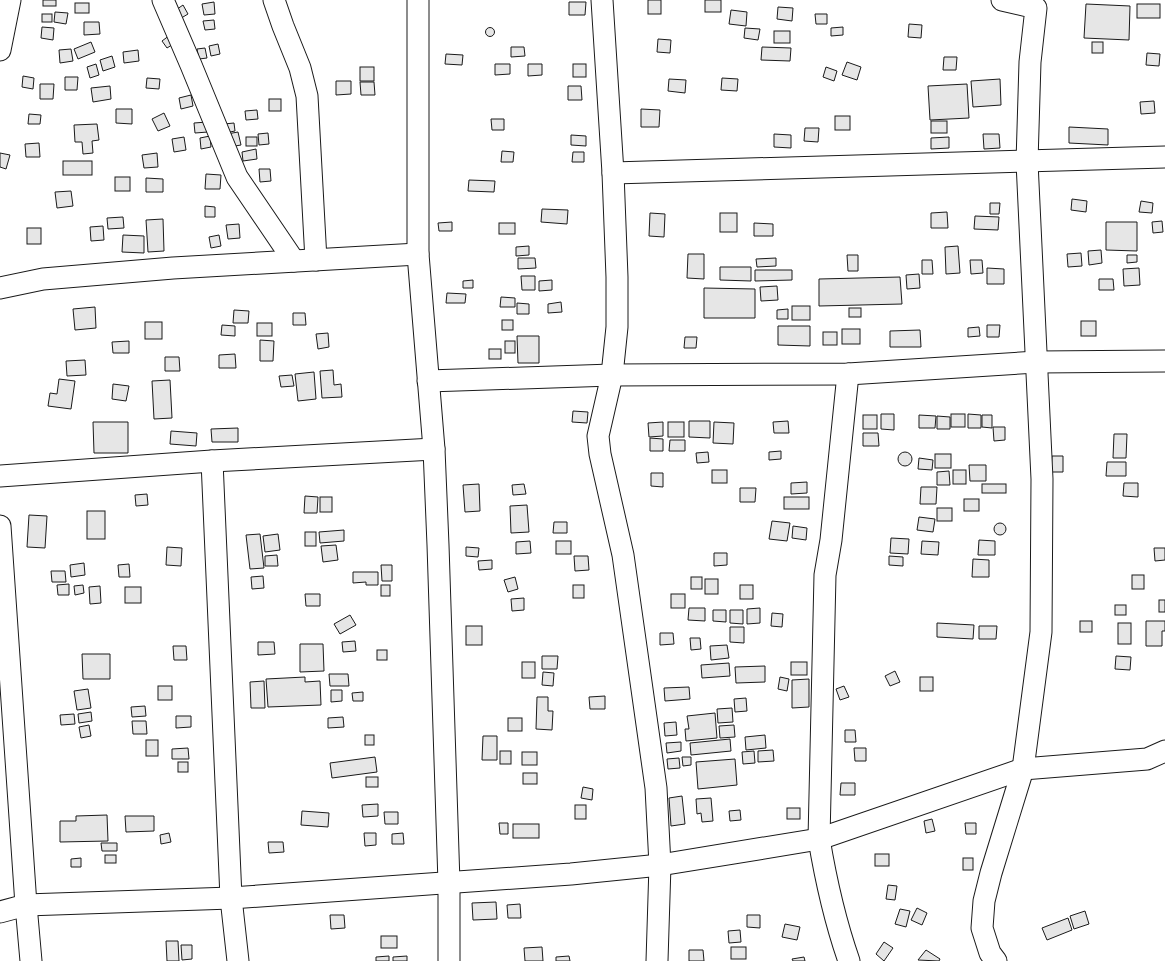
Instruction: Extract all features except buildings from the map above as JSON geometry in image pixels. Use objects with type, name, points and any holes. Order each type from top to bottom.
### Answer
[{"type":"street","points":[[163,0],[237,177],[294,261]]},
{"type":"street","points":[[274,0],[300,68],[307,96],[316,260]]},
{"type":"street","points":[[418,0],[418,254],[434,449],[449,883],[449,961]]},
{"type":"street","points":[[602,0],[613,173],[617,278],[617,327],[612,375],[598,436],[600,454],[623,555],[656,788],[660,865],[657,961]]},
{"type":"street","points":[[996,961],[990,953],[982,928],[984,901],[991,873],[1023,769],[1041,632],[1042,479],[1028,162],[1030,62],[1037,4],[1002,0]]},
{"type":"street","points":[[0,50],[6,2]]},
{"type":"street","points":[[613,173],[1165,157]]},
{"type":"street","points":[[0,288],[43,279],[173,268],[418,254]]},
{"type":"street","points":[[428,381],[612,375],[848,374],[1037,362],[1165,361]]},
{"type":"street","points":[[848,374],[831,540],[825,575],[820,839],[826,881],[840,936],[849,961]]},
{"type":"street","points":[[0,476],[212,461],[434,449]]},
{"type":"street","points":[[212,461],[231,898],[238,961]]},
{"type":"street","points":[[0,526],[31,961]]},
{"type":"street","points":[[0,912],[26,905],[231,898],[571,874],[660,865],[820,839],[1023,769],[1147,759],[1165,751]]}]
